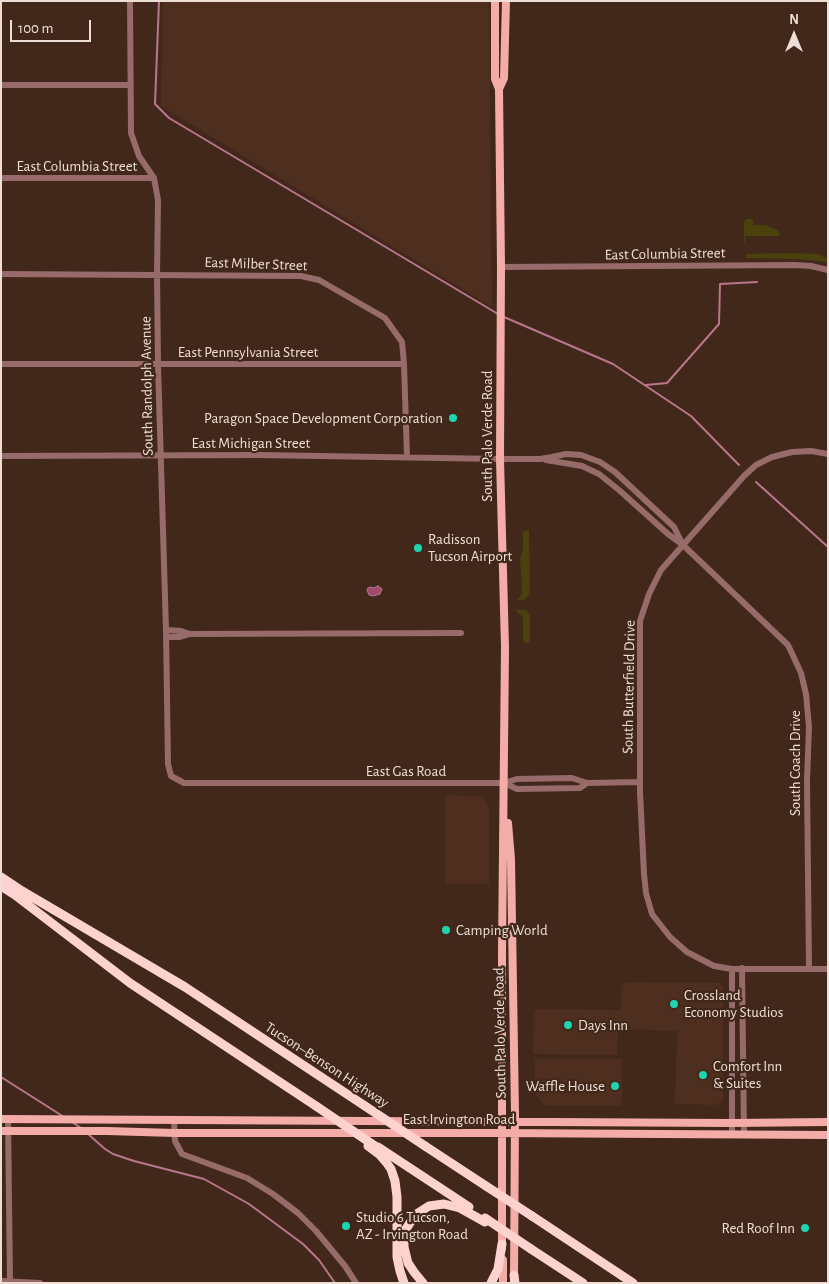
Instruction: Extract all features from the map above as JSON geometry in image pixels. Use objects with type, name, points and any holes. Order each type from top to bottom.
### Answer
[{"type":"highway","name":"Tucson–Benson Highway","points":[[1,877],[185,988],[633,1283]]},
{"type":"highway","points":[[1,886],[130,983],[372,1146],[583,1283]]},
{"type":"highway","points":[[372,1146],[387,1164],[395,1181],[397,1197],[397,1257],[404,1283]]},
{"type":"highway","points":[[424,1283],[408,1264],[405,1255],[404,1239],[406,1229],[415,1215],[429,1206],[444,1204],[460,1208],[485,1220]]},
{"type":"highway","points":[[491,1283],[498,1269],[502,1244]]},
{"type":"highway","points":[[547,1259],[578,1283]]},
{"type":"main road","name":"South Palo Verde Road","points":[[495,1],[495,79],[499,89],[501,267],[500,459],[505,647],[502,1121],[503,1283]]},
{"type":"main road","name":"South Palo Verde Road","points":[[499,89],[504,78],[506,1]]},
{"type":"main road","name":"South Palo Verde Road","points":[[504,783],[511,859],[515,1121],[514,1280]]},
{"type":"main road","points":[[503,888],[507,894],[508,925],[512,944]]},
{"type":"main road","name":"East Irvington Road","points":[[5,1119],[828,1122]]},
{"type":"main road","name":"East Irvington Road","points":[[5,1131],[828,1135]]},
{"type":"street","name":"South Randolph Avenue","points":[[130,1],[130,133],[140,156],[154,178],[158,200],[158,365],[168,764],[171,776]]},
{"type":"street","points":[[1,85],[130,85]]},
{"type":"street","name":"East Columbia Street","points":[[1,178],[154,178]]},
{"type":"street","name":"East Columbia Street","points":[[501,267],[795,265],[828,270]]},
{"type":"street","name":"East Milber Street","points":[[1,274],[301,276],[319,280],[385,318],[402,342],[407,457]]},
{"type":"street","name":"East Pennsylvania Street","points":[[1,364],[404,364]]},
{"type":"street","name":"South Butterfield Drive","points":[[828,454],[799,451],[778,455],[764,460],[744,476],[661,570],[649,594],[640,621],[640,782],[644,874],[646,893],[652,914],[670,937],[690,954],[714,966],[732,969],[828,969]]},
{"type":"street","name":"South Coach Drive","points":[[500,459],[540,459],[566,454],[581,455],[600,462],[615,472],[674,527],[683,545]]},
{"type":"street","name":"East Michigan Street","points":[[1,456],[282,455],[500,459]]},
{"type":"street","name":"South Coach Drive","points":[[540,459],[582,466],[599,474],[683,545],[788,645],[801,673],[806,694],[809,728],[807,781],[809,968]]},
{"type":"street","points":[[594,471],[600,462]]},
{"type":"street","points":[[166,634],[180,637],[190,634],[461,633]]},
{"type":"street","name":"East Gas Road","points":[[171,776],[184,783],[504,783],[517,779],[572,778],[586,783],[640,782]]},
{"type":"street","points":[[504,783],[517,789],[580,788],[586,783]]},
{"type":"street","points":[[742,968],[744,1134]]},
{"type":"street","points":[[732,969],[739,976],[739,1003],[743,1018]]},
{"type":"street","points":[[732,969],[732,1134]]},
{"type":"street","points":[[5,1119],[10,1281]]},
{"type":"street","points":[[174,1120],[175,1141],[182,1154],[247,1178],[273,1194],[298,1213],[316,1231],[345,1266],[356,1283]]},
{"type":"street","points":[[1,1281],[40,1283]]},
{"type":"shaded area","points":[[163,1],[489,1],[492,307],[161,106]]},
{"type":"shaded area","points":[[746,219],[753,219],[753,225],[765,225],[777,230],[780,232],[779,236],[745,236],[744,242],[744,222]]},
{"type":"shaded area","points":[[746,254],[817,254],[828,258],[828,263],[797,259],[747,258]]},
{"type":"shaded area","points":[[529,530],[530,594],[524,600],[517,600],[522,593],[520,559],[523,549],[523,531]]},
{"type":"shaded area","points":[[378,586],[382,589],[380,594],[369,595],[368,588]]},
{"type":"shaded area","points":[[515,610],[527,610],[530,615],[530,643],[523,642],[523,617]]},
{"type":"shaded area","points":[[445,795],[478,796],[485,800],[489,809],[489,884],[445,884]]},
{"type":"shaded area","points":[[630,982],[720,983],[723,986],[723,1099],[717,1105],[675,1104],[677,1031],[618,1029],[617,1055],[533,1054],[534,1011],[536,1009],[621,1010],[622,984]]},
{"type":"shaded area","points":[[535,1059],[622,1059],[622,1106],[546,1106],[535,1094]]},
{"type":"waterway","points":[[159,1],[155,104],[169,118],[498,314]]},
{"type":"waterway","points":[[646,385],[667,383],[719,324],[720,284],[757,282]]},
{"type":"waterway","points":[[504,317],[613,364],[691,416],[739,465]]},
{"type":"waterway","points":[[756,482],[828,547]]},
{"type":"waterway","points":[[1,1077],[64,1117]]},
{"type":"waterway","points":[[72,1122],[81,1128]]},
{"type":"waterway","points":[[88,1134],[113,1154],[204,1179],[249,1204],[303,1244],[319,1260],[335,1283]]},
{"type":"place","name":"Paragon Space Development Corporation","points":[[453,418]]},
{"type":"place","name":"Radisson Tucson Airport","points":[[418,548]]},
{"type":"place","name":"Camping World","points":[[446,930]]},
{"type":"place","name":"Crossland Economy Studios","points":[[674,1004]]},
{"type":"place","name":"Days Inn","points":[[568,1025]]},
{"type":"place","name":"Comfort Inn & Suites","points":[[703,1075]]},
{"type":"place","name":"Waffle House","points":[[615,1086]]},
{"type":"place","name":"Studio 6 Tucson, AZ - Irvington Road","points":[[346,1226]]},
{"type":"place","name":"Red Roof Inn","points":[[805,1228]]}]
